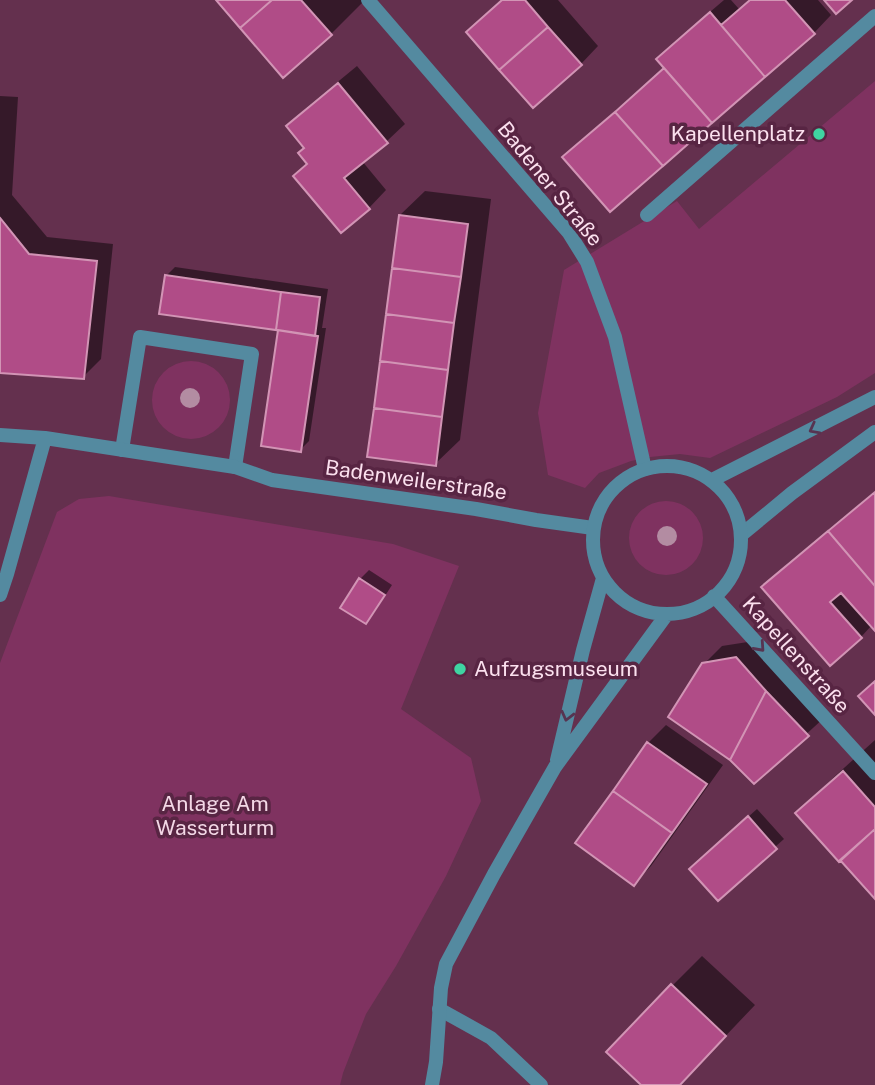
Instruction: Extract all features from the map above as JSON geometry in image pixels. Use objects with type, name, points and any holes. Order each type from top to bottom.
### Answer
[{"type":"street","name":"Badener Straße","points":[[368,0],[569,233],[587,262],[615,337],[645,469]]},
{"type":"street","points":[[647,215],[875,16]]},
{"type":"street","points":[[122,450],[140,337],[190,344],[252,354],[235,467]]},
{"type":"street","points":[[712,480],[875,397]]},
{"type":"street","points":[[741,535],[875,432]]},
{"type":"street","name":"Badenweilerstraße","points":[[0,435],[45,438],[235,467],[272,480],[593,528]]},
{"type":"street","points":[[0,595],[45,438]]},
{"type":"street","points":[[668,465],[691,470],[712,480],[737,515],[741,535],[738,558],[730,579],[714,596],[692,609],[667,614],[642,610],[620,597],[603,578],[594,554],[593,528],[600,508],[611,491],[626,478],[645,469],[668,465]]},
{"type":"street","points":[[555,767],[603,578]]},
{"type":"street","name":"Kapellenstraße","points":[[714,596],[875,773]]},
{"type":"street","points":[[432,1085],[441,988],[446,964],[555,767],[667,614]]},
{"type":"street","points":[[439,1009],[491,1038],[541,1085]]},
{"type":"green space","points":[[875,81],[875,373],[837,397],[710,458],[680,454],[631,461],[599,473],[585,488],[548,475],[538,413],[564,270],[677,201],[699,229]]},
{"type":"green space","points":[[191,361],[206,364],[219,372],[227,385],[230,400],[227,415],[219,428],[206,436],[191,439],[176,436],[163,428],[155,415],[152,400],[155,385],[163,372],[176,364]]},
{"type":"green space","name":"Anlage Am Wasserturm","points":[[109,496],[393,544],[459,566],[401,709],[471,758],[481,801],[446,876],[366,1014],[340,1085],[0,1085],[0,663],[57,512],[79,499]]},
{"type":"green space","points":[[666,501],[680,504],[692,512],[700,524],[703,538],[700,552],[692,564],[680,572],[666,575],[652,572],[640,564],[632,552],[629,538],[632,524],[640,512],[652,504]]},
{"type":"building","points":[[216,0],[272,0],[240,28]]},
{"type":"building","points":[[272,0],[301,0],[332,35],[283,78],[240,28]]},
{"type":"building","points":[[502,0],[525,0],[548,27],[499,70],[466,32]]},
{"type":"building","points":[[750,0],[785,0],[815,34],[765,77],[721,25]]},
{"type":"building","points":[[824,0],[852,0],[836,14]]},
{"type":"building","points":[[710,12],[765,77],[712,123],[656,59]]},
{"type":"building","points":[[548,27],[582,65],[533,108],[499,70]]},
{"type":"building","points":[[664,68],[712,123],[663,166],[615,112]]},
{"type":"building","points":[[338,83],[388,143],[344,178],[370,209],[341,233],[293,176],[307,164],[298,153],[304,148],[286,126]]},
{"type":"building","points":[[615,112],[663,166],[610,212],[562,157]]},
{"type":"building","points":[[399,215],[468,224],[461,277],[392,268]]},
{"type":"building","points":[[0,218],[29,254],[97,261],[84,379],[0,373]]},
{"type":"building","points":[[392,268],[461,277],[454,323],[386,314]]},
{"type":"building","points":[[165,275],[281,292],[276,330],[159,314]]},
{"type":"building","points":[[281,292],[320,297],[315,336],[276,330]]},
{"type":"building","points":[[386,314],[454,323],[448,370],[380,361]]},
{"type":"building","points":[[278,330],[318,336],[301,452],[261,446]]},
{"type":"building","points":[[380,361],[448,370],[442,417],[374,408]]},
{"type":"building","points":[[374,408],[442,417],[436,466],[367,457]]},
{"type":"building","points":[[875,492],[875,586],[828,531]]},
{"type":"building","points":[[828,531],[875,586],[875,631],[841,593],[830,602],[862,638],[830,666],[761,587]]},
{"type":"building","points":[[359,578],[385,595],[366,624],[340,608]]},
{"type":"building","points":[[736,657],[766,691],[730,760],[668,717],[702,663]]},
{"type":"building","points":[[875,681],[875,715],[858,696]]},
{"type":"building","points":[[766,691],[809,736],[754,784],[730,760]]},
{"type":"building","points":[[647,742],[707,784],[672,833],[613,791]]},
{"type":"building","points":[[843,771],[875,807],[875,829],[839,862],[795,813]]},
{"type":"building","points":[[613,791],[672,833],[634,886],[575,843]]},
{"type":"building","points":[[748,816],[777,849],[718,901],[689,869]]},
{"type":"building","points":[[875,829],[875,899],[840,860]]},
{"type":"building","points":[[671,984],[726,1036],[680,1085],[641,1085],[606,1052]]},
{"type":"place","name":"Kapellenplatz","points":[[819,134]]},
{"type":"place","name":"Aufzugsmuseum","points":[[460,669]]}]
